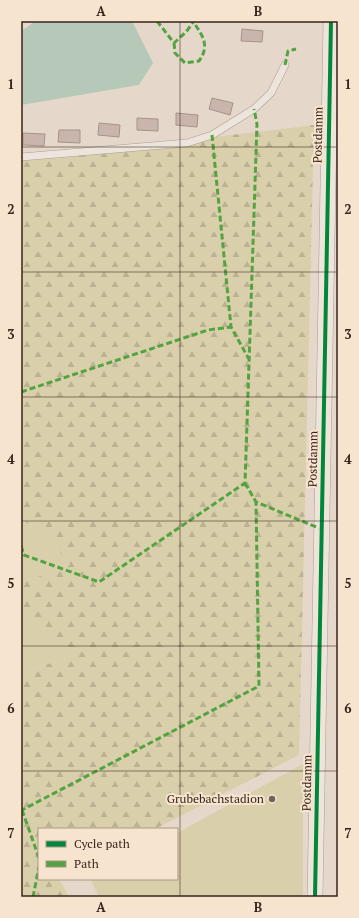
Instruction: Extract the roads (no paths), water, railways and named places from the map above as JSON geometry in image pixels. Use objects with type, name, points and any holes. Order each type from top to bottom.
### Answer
[{"type":"street","name":"Postdamm","points":[[315,897],[330,21]]},
{"type":"lane","points":[[21,157],[187,143],[212,135],[254,109],[271,93],[285,65]]},
{"type":"place","name":"Grubebachstadion","points":[[272,799]]}]
